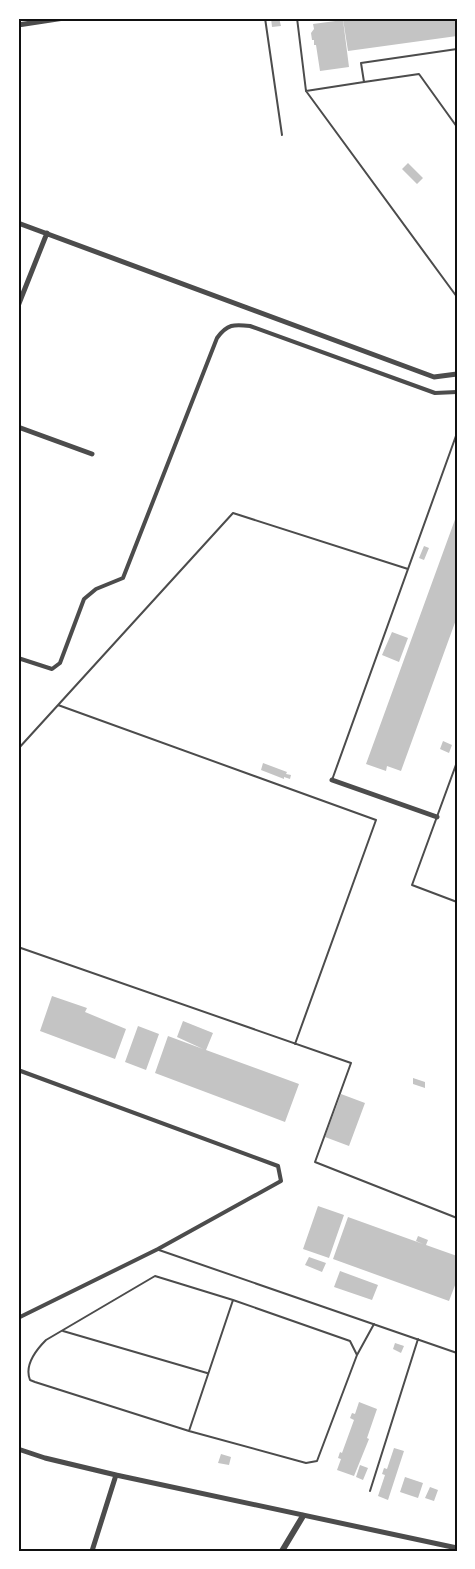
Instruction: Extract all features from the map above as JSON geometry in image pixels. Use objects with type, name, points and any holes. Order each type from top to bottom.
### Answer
[{"type":"street","points":[[18,25],[63,18]]},
{"type":"street","points":[[18,223],[434,377],[457,374]]},
{"type":"street","points":[[18,306],[46,233]]},
{"type":"street","points":[[18,658],[52,669],[57,666],[84,599],[96,589],[123,578],[217,338],[223,329],[231,326],[250,326],[435,393],[457,392]]},
{"type":"street","points":[[18,427],[92,454]]},
{"type":"street","points":[[332,780],[437,817]]},
{"type":"street","points":[[18,1070],[278,1166],[281,1181],[158,1250],[18,1318]]},
{"type":"street","points":[[18,1449],[116,1475],[457,1548]]},
{"type":"street","points":[[92,1551],[116,1475]]},
{"type":"street","points":[[282,1551],[303,1516]]},
{"type":"lane","points":[[265,18],[282,135]]},
{"type":"lane","points":[[297,18],[306,91],[457,297]]},
{"type":"lane","points":[[364,82],[361,63],[457,49]]},
{"type":"lane","points":[[306,91],[419,74],[457,127]]},
{"type":"lane","points":[[332,780],[457,433]]},
{"type":"lane","points":[[18,749],[233,513],[408,569]]},
{"type":"lane","points":[[58,705],[375,820],[296,1044]]},
{"type":"lane","points":[[457,762],[412,885],[457,903]]},
{"type":"lane","points":[[18,947],[351,1063],[315,1162],[457,1218]]},
{"type":"lane","points":[[158,1250],[457,1353]]},
{"type":"lane","points":[[357,1354],[350,1341],[233,1300],[155,1276],[37,1348],[32,1356],[28,1375],[30,1380],[189,1431],[306,1463],[316,1461],[357,1354],[374,1324]]},
{"type":"lane","points":[[189,1431],[233,1300]]},
{"type":"lane","points":[[63,1331],[207,1374]]},
{"type":"lane","points":[[370,1491],[418,1339]]},
{"type":"building","points":[[271,18],[279,18],[281,26],[272,27]]},
{"type":"building","points":[[457,18],[457,36],[348,51],[343,19]]},
{"type":"building","points":[[343,20],[349,67],[320,71],[316,45],[312,40],[313,24]]},
{"type":"building","points":[[408,163],[423,178],[417,184],[402,169]]},
{"type":"building","points":[[457,514],[457,617],[401,771],[387,766],[386,771],[366,764]]},
{"type":"building","points":[[424,546],[429,548],[424,560],[419,558]]},
{"type":"building","points":[[392,632],[408,638],[399,662],[382,655]]},
{"type":"building","points":[[443,741],[452,745],[449,753],[440,749]]},
{"type":"building","points":[[263,763],[287,772],[286,774],[291,775],[290,779],[261,770]]},
{"type":"building","points":[[52,996],[87,1008],[85,1012],[126,1029],[115,1059],[40,1031]]},
{"type":"building","points":[[183,1021],[213,1033],[206,1050],[299,1084],[285,1122],[155,1073],[168,1036],[203,1049],[177,1037]]},
{"type":"building","points":[[138,1026],[159,1034],[146,1070],[125,1062]]},
{"type":"building","points":[[413,1078],[425,1082],[425,1088],[413,1084]]},
{"type":"building","points":[[341,1094],[365,1103],[349,1146],[325,1137]]},
{"type":"building","points":[[318,1206],[344,1215],[329,1258],[303,1249]]},
{"type":"building","points":[[348,1217],[423,1244],[416,1241],[418,1236],[428,1240],[426,1245],[457,1256],[457,1280],[449,1301],[333,1259]]},
{"type":"building","points":[[309,1257],[326,1263],[322,1272],[305,1265]]},
{"type":"building","points":[[340,1271],[378,1285],[372,1300],[334,1287]]},
{"type":"building","points":[[395,1343],[404,1346],[401,1353],[393,1349]]},
{"type":"building","points":[[359,1402],[377,1409],[367,1438],[369,1439],[354,1476],[337,1470],[341,1459],[338,1458],[340,1452],[342,1453],[354,1420],[350,1418],[352,1413],[355,1414]]},
{"type":"building","points":[[394,1448],[404,1451],[388,1500],[378,1496],[385,1475],[382,1474],[384,1468],[387,1469]]},
{"type":"building","points":[[221,1454],[231,1457],[229,1465],[218,1463]]},
{"type":"building","points":[[360,1465],[368,1468],[363,1480],[356,1477]]},
{"type":"building","points":[[405,1477],[423,1483],[418,1498],[400,1492]]},
{"type":"building","points":[[430,1487],[438,1490],[434,1501],[425,1498]]}]
